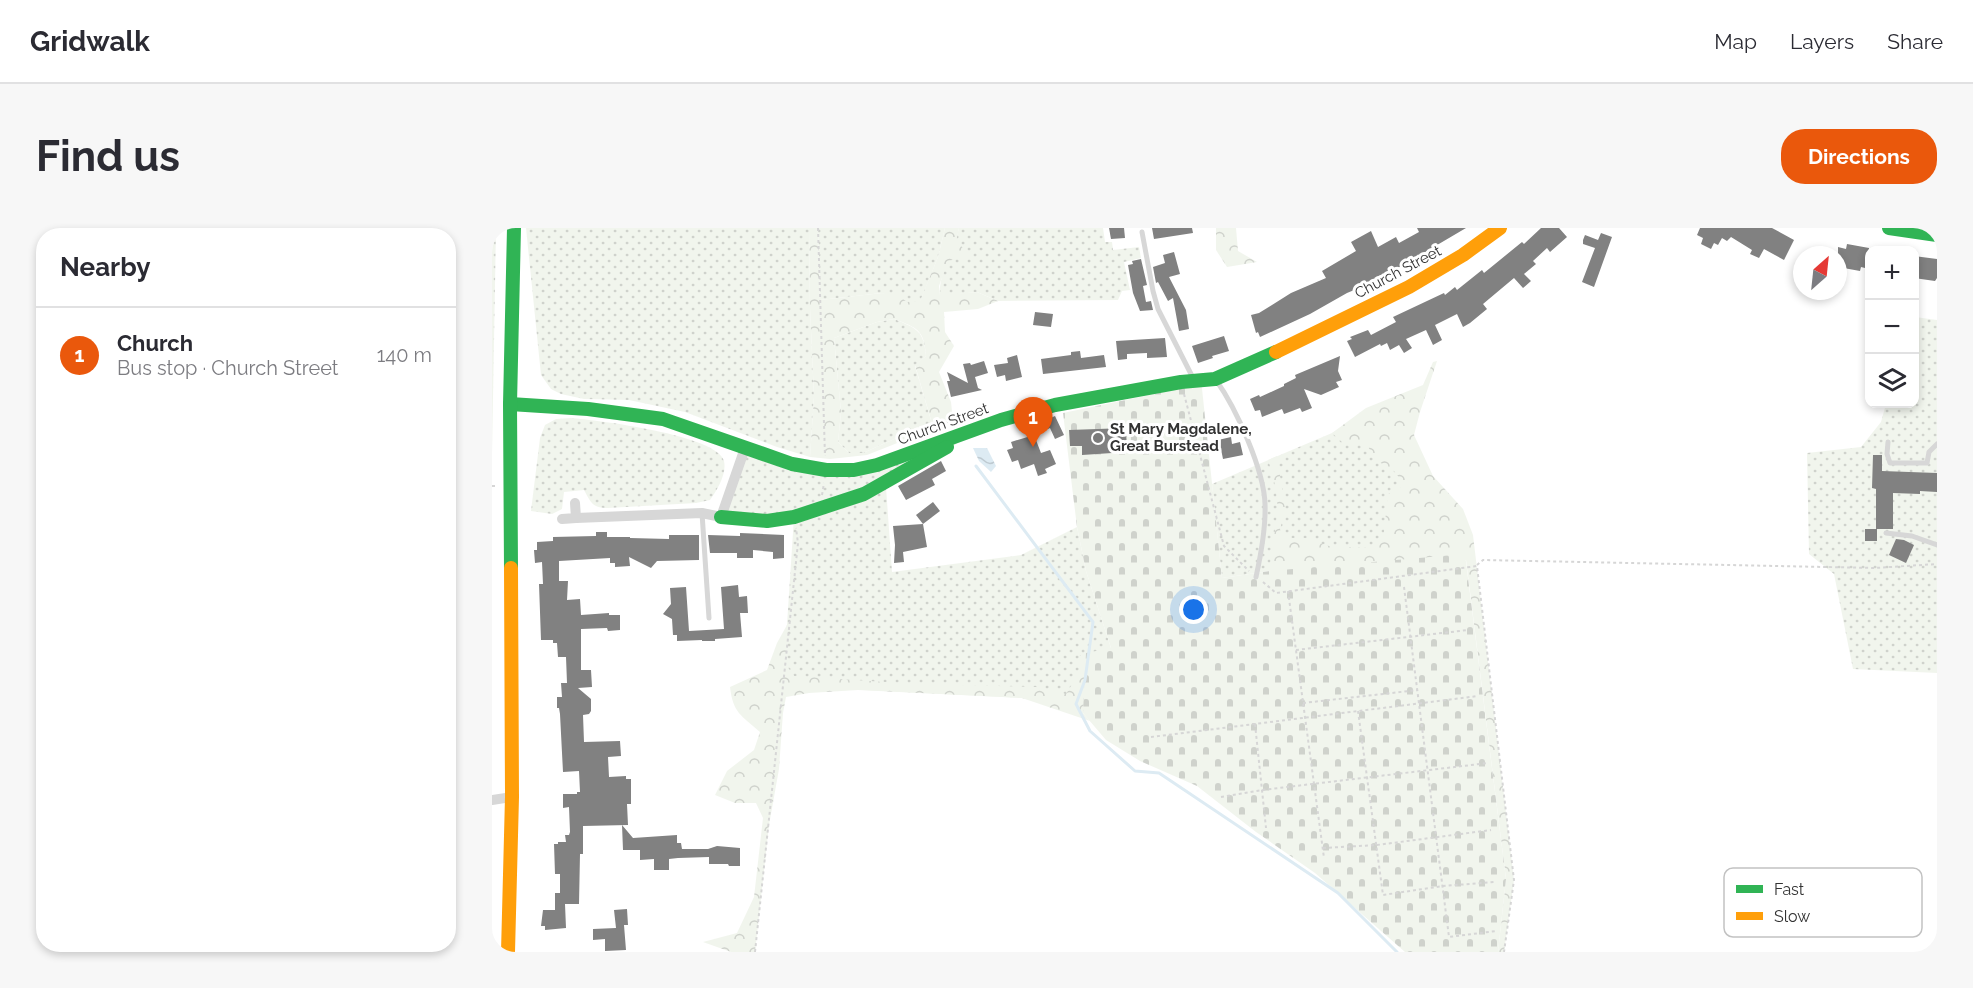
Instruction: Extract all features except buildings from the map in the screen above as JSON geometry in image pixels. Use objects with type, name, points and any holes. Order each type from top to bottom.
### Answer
[{"type":"street","points":[[508,952],[512,797],[510,404],[514,228]]},
{"type":"street","name":"Church Street","points":[[510,404],[588,409],[663,419],[792,464],[826,470],[854,470],[877,465],[1017,415],[1055,405],[1187,381],[1215,379],[1268,357],[1409,287],[1464,255],[1500,228]]},
{"type":"street","points":[[1889,228],[1937,236]]},
{"type":"street","points":[[562,519],[702,513],[766,521],[794,517],[864,495],[964,438],[968,432]]},
{"type":"street","points":[[721,517],[745,448]]},
{"type":"street","points":[[575,503],[576,518]]},
{"type":"street","points":[[492,800],[512,797]]},
{"type":"lane","points":[[1142,232],[1158,309],[1187,381]]},
{"type":"lane","points":[[1215,379],[1240,424],[1258,464],[1265,503],[1262,549],[1256,577]]},
{"type":"lane","points":[[1888,442],[1887,454],[1890,463],[1927,463],[1929,452],[1937,444]]},
{"type":"lane","points":[[702,513],[709,618]]},
{"type":"lane","points":[[1886,533],[1912,536],[1937,545]]},
{"type":"path","points":[[818,228],[826,470],[820,508]]},
{"type":"path","points":[[1187,381],[1224,546],[1276,593],[1477,566],[1483,560],[1875,568],[1937,564]]},
{"type":"path","points":[[755,952],[798,543],[794,517]]},
{"type":"path","points":[[1477,566],[1514,880],[1504,952]]},
{"type":"path","points":[[1404,587],[1449,937],[1496,931]]},
{"type":"path","points":[[1288,591],[1324,858]]},
{"type":"path","points":[[1296,650],[1468,630]]},
{"type":"path","points":[[1303,703],[1418,690]]},
{"type":"path","points":[[1151,737],[1478,696]]},
{"type":"path","points":[[1358,711],[1383,895],[1443,886],[1494,882]]},
{"type":"path","points":[[1255,724],[1266,828]]},
{"type":"path","points":[[1221,796],[1488,763]]},
{"type":"path","points":[[1323,848],[1377,845],[1491,830]]},
{"type":"green space","points":[[492,228],[496,228],[492,454]]},
{"type":"green space","points":[[526,228],[809,228],[814,397],[810,457],[685,412],[629,400],[584,399],[561,394],[551,389],[541,375]]},
{"type":"green space","points":[[809,228],[818,228],[820,300],[882,293],[898,295],[907,302],[920,301],[938,257],[945,228],[959,228],[956,242],[972,255],[948,261],[939,286],[940,295],[977,292],[998,301],[978,309],[944,312],[945,332],[954,346],[939,372],[951,402],[953,421],[867,455],[830,459],[810,457],[814,397]],"holes":[[[894,319],[914,328],[923,340],[926,356],[915,365],[933,427],[901,436],[863,453],[849,453],[838,442],[841,412],[834,338],[877,322]]]},
{"type":"green space","points":[[818,228],[945,228],[938,257],[920,302],[907,302],[882,293],[820,300]]},
{"type":"green space","points":[[959,228],[1103,228],[1105,242],[1112,242],[1113,250],[1139,247],[1141,258],[1124,262],[1130,290],[1122,291],[1118,300],[998,301],[977,292],[940,296],[941,279]]},
{"type":"green space","points":[[1216,228],[1236,228],[1238,251],[1257,262],[1227,267],[1216,250]]},
{"type":"green space","points":[[1919,318],[1937,320],[1937,673],[1853,669],[1834,574],[1809,554],[1807,453],[1861,447],[1881,422],[1885,408],[1919,408]]},
{"type":"green space","points":[[894,319],[913,328],[921,335],[926,356],[915,366],[933,427],[901,436],[863,453],[849,453],[838,442],[841,412],[834,338],[877,322]]},
{"type":"green space","points":[[1437,361],[1414,435],[1433,476],[1463,509],[1473,535],[1514,880],[1504,952],[1498,952],[1506,879],[1466,560],[1299,572],[1270,571],[1277,502],[1275,484],[1268,460],[1277,456],[1285,508],[1280,530],[1284,538],[1305,538],[1329,546],[1369,548],[1383,541],[1388,494],[1405,485],[1394,471],[1376,460],[1367,445],[1343,443],[1332,433],[1366,408],[1423,385],[1433,362]]},
{"type":"green space","points":[[1201,379],[1222,578],[1270,571],[1465,554],[1506,879],[1498,952],[1405,952],[1315,873],[1256,832],[1197,786],[1140,761],[1106,740],[1083,713],[1086,653],[1111,648],[1086,571],[1077,527],[1063,413],[1183,388]]},
{"type":"green space","points":[[1426,386],[1416,403],[1413,435],[1465,554],[1270,571],[1222,578],[1212,484],[1332,433]]},
{"type":"green space","points":[[571,418],[655,430],[701,444],[717,452],[724,461],[721,482],[710,500],[696,503],[603,508],[593,504],[584,490],[564,492],[562,509],[552,514],[531,511],[540,438],[545,425],[556,419]]},
{"type":"green space","points":[[964,438],[886,487],[892,572],[1021,555],[1077,527],[1086,571],[1111,648],[1083,713],[1022,698],[783,686],[794,517],[721,517],[745,448],[826,470]]},
{"type":"green space","points":[[787,625],[787,666],[794,676],[915,684],[1036,687],[1066,694],[1079,673],[1079,656],[1086,653],[1083,713],[1090,721],[1022,698],[858,690],[786,697],[755,952],[731,952],[703,942],[737,933],[754,897],[763,818],[756,803],[735,803],[715,795],[727,771],[754,750],[760,732],[736,708],[730,687],[767,670],[777,643]]},
{"type":"water","points":[[973,448],[987,448],[996,466],[991,472],[979,461]]},
{"type":"waterway","points":[[976,466],[1093,622],[1085,680],[1076,704],[1090,731],[1135,771],[1159,773],[1338,893],[1397,952]]},
{"type":"traffic: fast","points":[[511,568],[510,404],[514,228]]},
{"type":"traffic: fast","points":[[1889,228],[1937,235]]},
{"type":"traffic: fast","points":[[510,404],[588,409],[663,419],[792,464],[826,470],[854,470],[877,465],[1001,420],[1055,405],[1181,382],[1215,379],[1276,352]]},
{"type":"traffic: fast","points":[[721,517],[767,521],[794,517],[864,494],[947,447]]},
{"type":"traffic: slow","points":[[1276,352],[1409,287],[1463,255],[1500,228]]},
{"type":"traffic: slow","points":[[508,952],[512,797],[511,568]]},
{"type":"place","name":"St Mary Magdalene, Great Burstead","points":[[1098,438]]},
{"type":"place","name":"Church","points":[[1033,447]]}]
